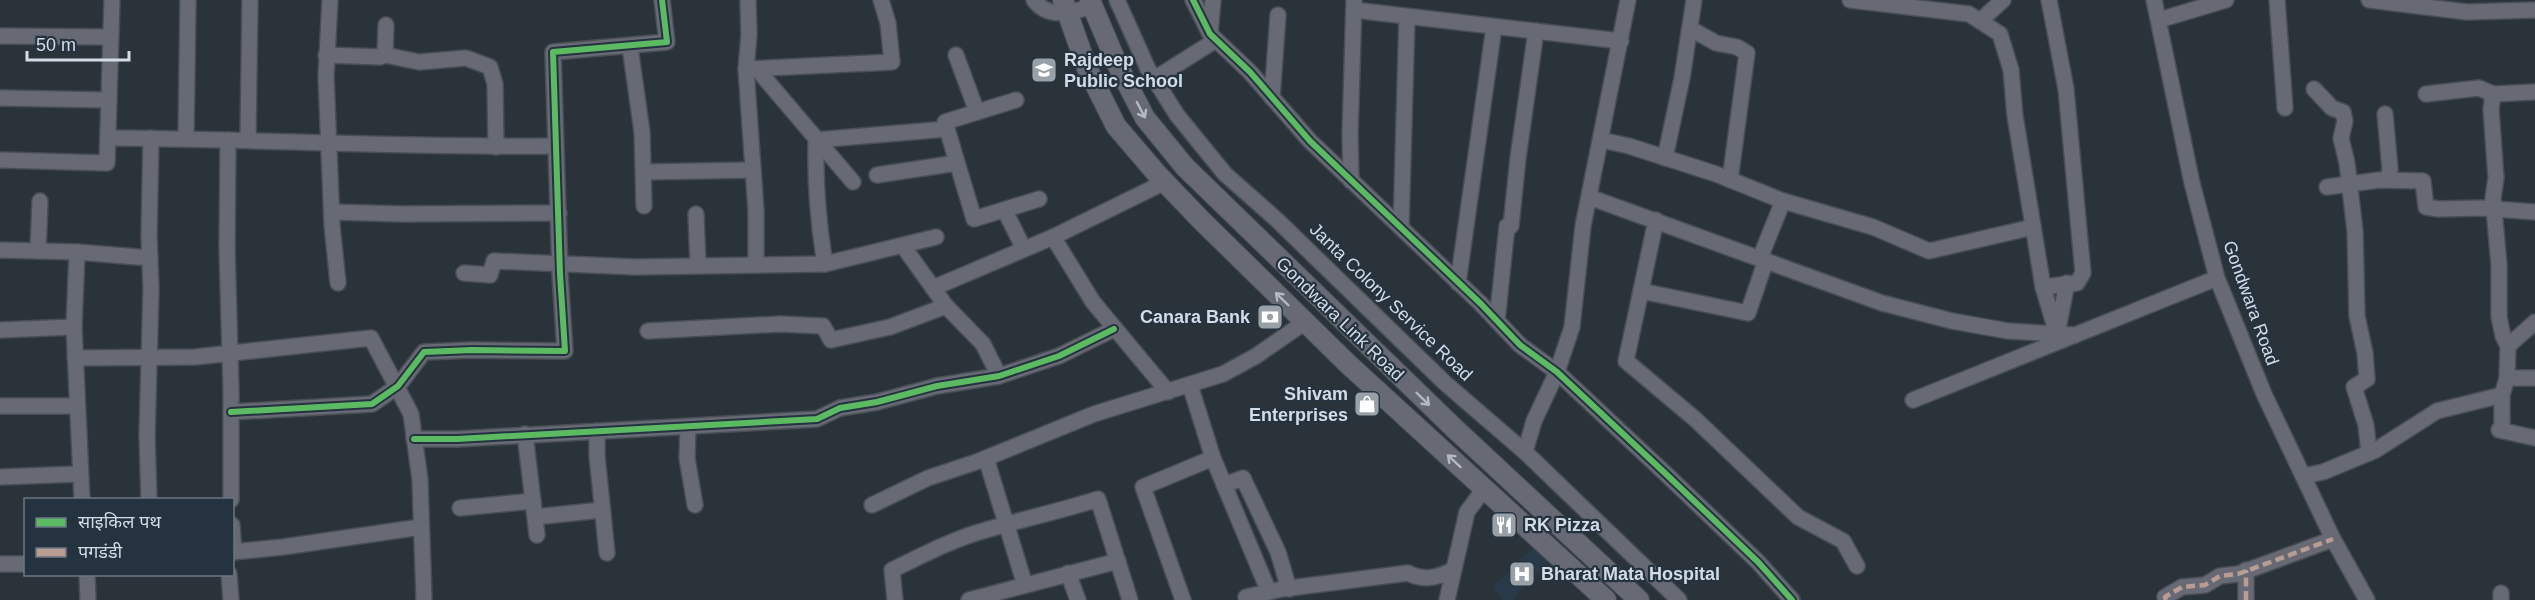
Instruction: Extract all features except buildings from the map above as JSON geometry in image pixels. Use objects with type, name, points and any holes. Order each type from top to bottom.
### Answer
[{"type":"street","points":[[0,160],[107,163],[112,0]]},
{"type":"street","points":[[186,138],[188,0]]},
{"type":"street","points":[[248,140],[250,0]]},
{"type":"street","points":[[330,0],[327,55],[328,141],[338,283]]},
{"type":"street","points":[[231,412],[372,404],[398,386],[424,352],[565,351],[553,52],[667,42],[662,0]]},
{"type":"street","points":[[748,0],[756,265]]},
{"type":"street","points":[[751,69],[892,62],[888,23],[881,0]]},
{"type":"street","points":[[1034,0],[1039,7],[1053,13],[1065,7],[1092,3]]},
{"type":"street","name":"Janta Colony Service Road","points":[[1118,0],[1154,79],[1177,115],[1225,174],[1278,220],[1445,383],[1525,452],[1679,600]]},
{"type":"street","points":[[1193,0],[1213,37],[1250,72],[1310,141],[1520,345],[1557,372],[1758,562],[1792,600]]},
{"type":"street","points":[[1213,0],[1213,37]]},
{"type":"street","points":[[1525,452],[1534,421],[1557,372],[1572,327],[1583,226],[1629,0]]},
{"type":"street","points":[[1665,158],[1691,29],[1694,0]]},
{"type":"street","points":[[1850,0],[1970,14],[2000,34],[2011,69],[2015,116],[2043,287],[2057,334]]},
{"type":"street","points":[[1980,21],[2003,0]]},
{"type":"street","points":[[2043,287],[2077,283],[2083,273],[2066,89],[2049,0]]},
{"type":"street","name":"Gondwara Road","points":[[2154,0],[2192,183],[2217,278],[2264,394],[2333,540],[2367,600]]},
{"type":"street","points":[[2159,20],[2226,0]]},
{"type":"street","points":[[2277,0],[2285,108]]},
{"type":"street","points":[[2369,0],[2468,12],[2535,10]]},
{"type":"street","name":"Gondwara Link Road","points":[[1092,3],[1118,64],[1145,118],[1185,167],[1420,396],[1638,600]]},
{"type":"street","points":[[1351,181],[1350,134],[1354,5],[1407,17],[1621,41]]},
{"type":"street","name":"Gondwara Link Road","points":[[1065,7],[1088,68],[1116,126],[1165,182],[1305,322],[1606,600]]},
{"type":"street","points":[[1272,98],[1278,15]]},
{"type":"street","points":[[1401,227],[1407,17]]},
{"type":"street","points":[[385,55],[386,25]]},
{"type":"street","points":[[1458,283],[1494,27]]},
{"type":"street","points":[[1691,29],[1716,43],[1737,47],[1747,53],[1730,180]]},
{"type":"street","points":[[1497,321],[1507,226],[1511,226],[1536,31]]},
{"type":"street","points":[[0,36],[110,37]]},
{"type":"street","points":[[1154,79],[1213,37]]},
{"type":"street","points":[[630,46],[642,132],[644,206]]},
{"type":"street","points":[[327,55],[380,57],[385,55],[419,62],[466,58],[490,68],[495,84],[496,147]]},
{"type":"street","points":[[956,55],[977,112]]},
{"type":"street","points":[[751,69],[853,182]]},
{"type":"street","points":[[2426,94],[2479,88],[2493,94],[2535,92]]},
{"type":"street","points":[[2314,89],[2332,108],[2343,112],[2345,121],[2341,138],[2355,231],[2357,316],[2367,367],[2367,379],[2354,387],[2366,425],[2369,453]]},
{"type":"street","points":[[2493,94],[2491,109],[2496,178],[2493,198],[2499,265],[2499,316],[2503,336],[2508,346],[2507,378],[2502,395],[2502,426],[2499,430],[2535,438]]},
{"type":"street","points":[[0,98],[109,100]]},
{"type":"street","points":[[1016,100],[945,122],[974,219],[1039,199]]},
{"type":"street","points":[[2385,114],[2390,169],[2388,180]]},
{"type":"street","points":[[816,140],[947,129]]},
{"type":"street","points":[[108,138],[328,141],[496,147],[555,146]]},
{"type":"street","points":[[148,498],[147,435],[152,290],[151,138]]},
{"type":"street","points":[[228,140],[231,498]]},
{"type":"street","points":[[816,140],[815,178],[819,232],[825,264]]},
{"type":"street","points":[[1601,140],[1629,146],[1784,201],[1873,227],[1929,250],[2033,227]]},
{"type":"street","points":[[877,175],[957,163]]},
{"type":"street","points":[[644,171],[753,170]]},
{"type":"street","points":[[2327,187],[2388,180],[2423,182],[2426,207],[2535,212]]},
{"type":"street","points":[[933,288],[1053,237],[1165,182]]},
{"type":"street","points":[[1589,197],[1882,303],[1952,321],[2008,331],[2075,335]]},
{"type":"street","points":[[38,251],[40,201]]},
{"type":"street","points":[[1641,291],[1748,313],[1763,259],[1784,201]]},
{"type":"street","points":[[1005,211],[1024,249]]},
{"type":"street","points":[[333,212],[559,213]]},
{"type":"street","points":[[696,214],[698,265]]},
{"type":"street","points":[[1656,220],[1626,361],[1695,419],[1798,517],[1844,541],[1857,566]]},
{"type":"street","points":[[464,273],[490,275],[494,261],[616,267],[825,264],[936,237]]},
{"type":"street","points":[[1053,237],[1093,302],[1167,392]]},
{"type":"street","points":[[903,246],[946,306],[983,344],[999,376]]},
{"type":"street","points":[[0,250],[77,252],[150,258]]},
{"type":"street","points":[[77,252],[74,327],[82,498]]},
{"type":"street","points":[[1913,400],[2217,278]]},
{"type":"street","points":[[2057,334],[2067,283]]},
{"type":"street","points":[[648,330],[780,324],[823,326],[831,340],[890,327],[946,306]]},
{"type":"street","points":[[872,505],[928,478],[986,458],[1094,414],[1223,374],[1256,356],[1305,322]]},
{"type":"street","points":[[2508,346],[2535,322]]},
{"type":"street","points":[[0,330],[74,327]]},
{"type":"street","points":[[414,439],[818,419],[840,408],[877,402],[937,386],[999,376],[1059,356],[1114,329]]},
{"type":"street","points":[[75,358],[195,357],[371,338],[411,414],[420,480],[424,600]]},
{"type":"street","points":[[2507,378],[2535,378]]},
{"type":"street","points":[[1190,386],[1213,458],[1269,592]]},
{"type":"street","points":[[2303,476],[2323,472],[2369,453],[2393,441],[2405,430],[2437,411],[2502,395]]},
{"type":"street","points":[[0,406],[77,406]]},
{"type":"street","points":[[688,427],[687,458],[695,505]]},
{"type":"street","points":[[597,431],[607,553]]},
{"type":"street","points":[[525,434],[537,536]]},
{"type":"street","points":[[986,458],[1006,525],[1018,591]]},
{"type":"street","points":[[1183,600],[1143,487],[1213,458]]},
{"type":"street","points":[[0,477],[79,474]]},
{"type":"street","points":[[1224,484],[1243,478],[1278,552],[1289,589]]},
{"type":"street","points":[[1447,600],[1451,571],[1456,561],[1467,512],[1484,489]]},
{"type":"street","points":[[895,600],[892,570],[944,545],[1098,499],[1130,600]]},
{"type":"street","points":[[460,508],[533,501]]},
{"type":"street","points":[[535,517],[602,510]]},
{"type":"street","points":[[234,552],[421,527]]},
{"type":"street","points":[[2166,600],[2165,597],[2182,587],[2205,585],[2220,576],[2246,570],[2333,540]]},
{"type":"street","points":[[969,600],[1018,591],[1068,573],[1118,561]]},
{"type":"street","points":[[0,564],[24,564]]},
{"type":"street","points":[[2246,570],[2246,600]]},
{"type":"street","points":[[1246,597],[1408,573],[1419,578],[1437,578],[1451,571]]},
{"type":"street","points":[[1068,573],[1078,600]]},
{"type":"street","points":[[87,576],[88,600]]},
{"type":"street","points":[[229,576],[231,600]]},
{"type":"shaded area","name":"Bharat Mata Hospital","points":[[1536,545],[1549,560],[1512,600],[1504,600],[1493,587]]},
{"type":"marked path","points":[[2166,600],[2165,597],[2182,587],[2205,585],[2220,576],[2238,574],[2333,539]]},
{"type":"marked path","points":[[2246,570],[2246,600]]},
{"type":"cycle path","points":[[231,412],[372,404],[398,386],[424,352],[565,351],[560,274],[553,52],[667,42],[662,0]]},
{"type":"cycle path","points":[[1193,0],[1210,34],[1250,72],[1310,141],[1481,304],[1520,345],[1557,372],[1667,475],[1758,562],[1792,600]]},
{"type":"cycle path","points":[[414,439],[457,439],[817,419],[840,408],[877,402],[937,386],[999,376],[1059,356],[1114,329]]},
{"type":"place","name":"Rajdeep Public School","points":[[1044,70]]},
{"type":"place","name":"Canara Bank","points":[[1270,317]]},
{"type":"place","name":"Shivam Enterprises","points":[[1367,404]]},
{"type":"place","name":"RK Pizza","points":[[1504,525]]},
{"type":"place","name":"Bharat Mata Hospital","points":[[1522,574]]}]
